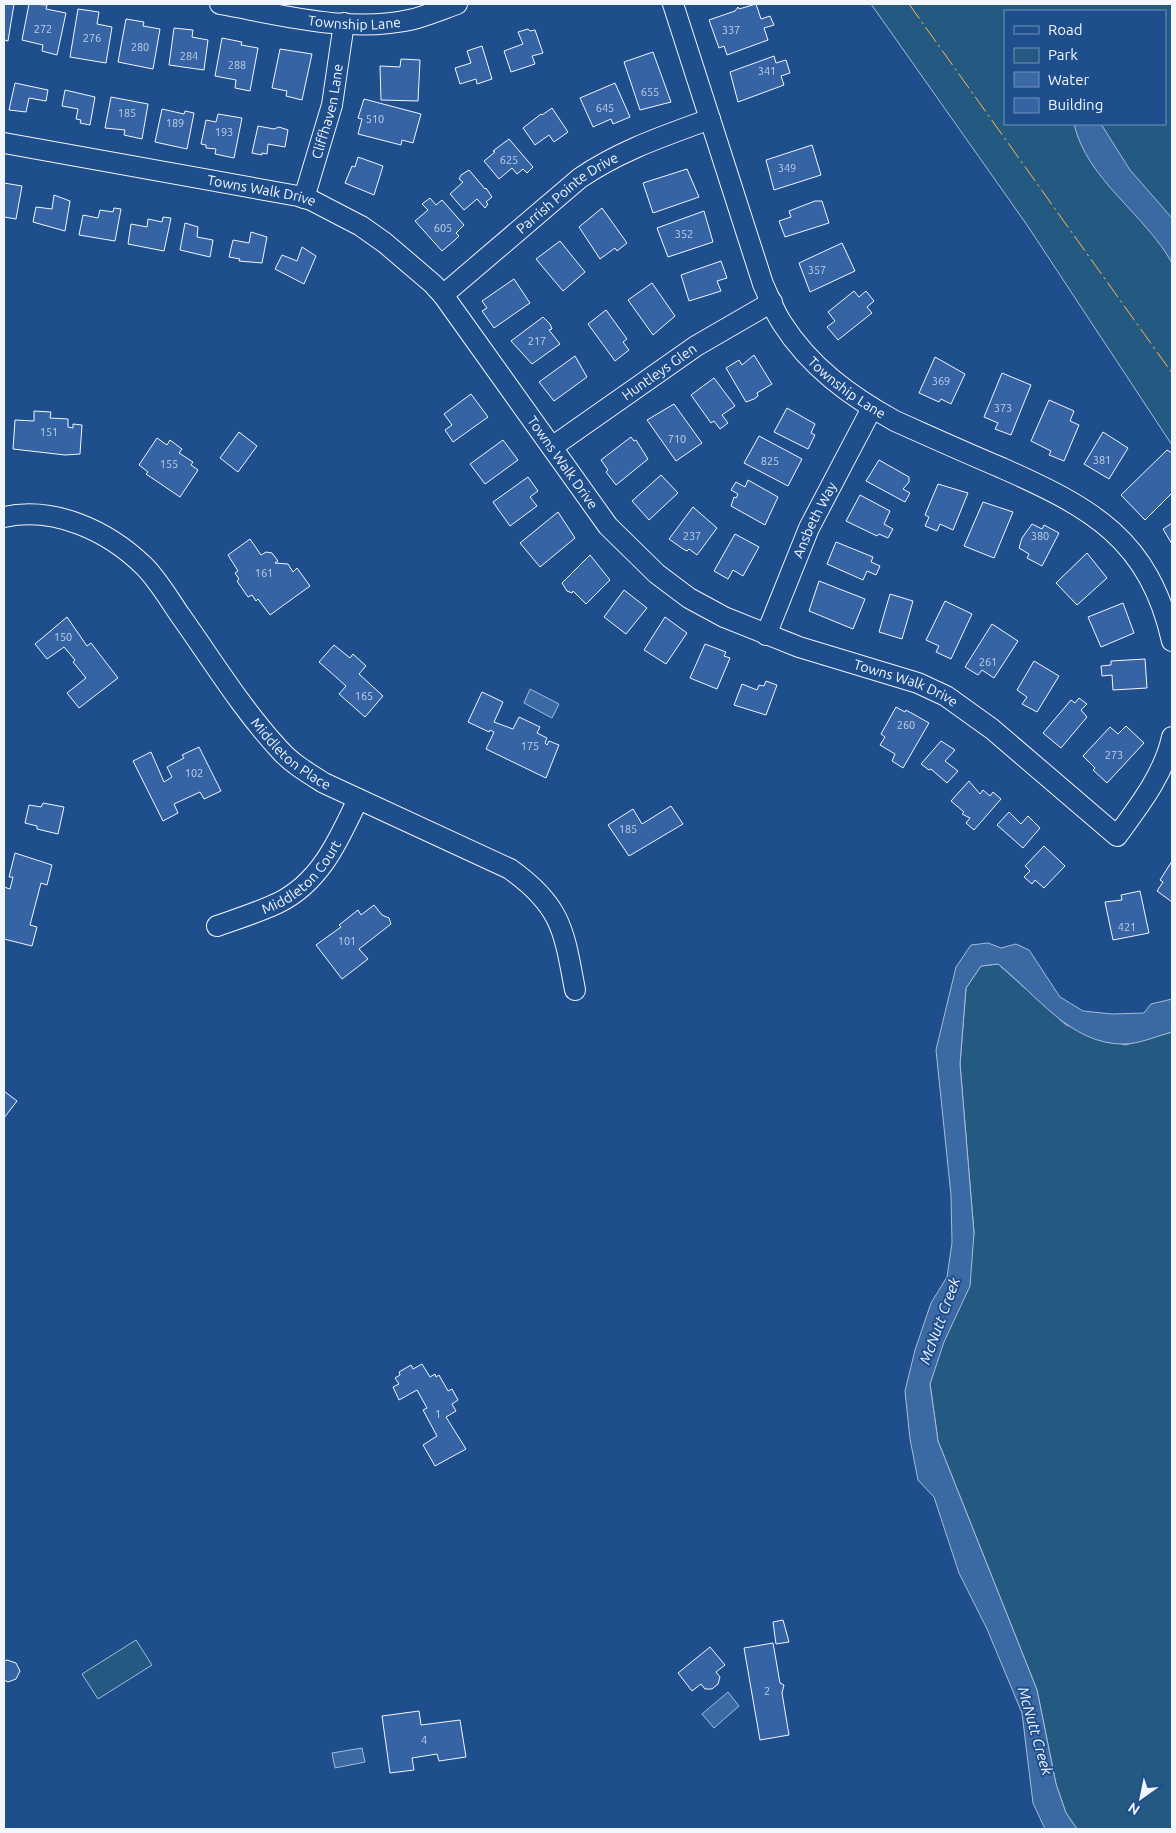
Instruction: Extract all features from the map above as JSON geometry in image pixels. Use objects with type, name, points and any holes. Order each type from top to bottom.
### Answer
[{"type":"street","name":"Township Lane","points":[[220,4],[360,24],[413,19],[457,4]]},
{"type":"street","name":"Township Lane","points":[[673,4],[763,284],[781,321],[807,355],[828,376],[872,408],[894,421],[1060,494],[1090,512],[1115,533],[1138,559],[1157,591],[1172,640]]},
{"type":"street","name":"Cliffhaven Lane","points":[[304,198],[332,105],[344,23]]},
{"type":"street","name":"Parrish Pointe Drive","points":[[442,295],[580,178],[602,162],[625,150],[710,119]]},
{"type":"street","name":"Towns Walk Drive","points":[[4,142],[304,198],[361,226],[406,260],[442,295],[608,526],[656,574],[689,598],[724,617],[766,635],[799,647],[918,683],[946,696],[992,729],[1117,836],[1144,798],[1165,758],[1172,737]]},
{"type":"street","name":"Huntleys Glen","points":[[552,447],[696,346],[772,302]]},
{"type":"street","name":"Ansbeth Way","points":[[766,635],[809,528],[872,408]]},
{"type":"street","name":"Middleton Place","points":[[4,517],[18,514],[54,516],[88,528],[119,545],[146,567],[255,721],[280,751],[300,768],[324,783],[510,869],[530,883],[557,915],[566,937],[575,990]]},
{"type":"street","name":"Middleton Court","points":[[217,926],[278,903],[306,884],[334,849],[358,799]]},
{"type":"green space","points":[[871,4],[1172,4],[1172,445],[1027,225]]},
{"type":"green space","points":[[998,964],[1066,1025],[1125,1045],[1172,1032],[1172,1829],[1077,1829],[1066,1813],[1056,1784],[1037,1690],[938,1441],[930,1384],[974,1233],[960,1064],[966,988],[981,966]]},
{"type":"green space","points":[[136,1640],[152,1665],[98,1699],[82,1674]]},
{"type":"water","points":[[1074,125],[1102,125],[1130,170],[1172,218],[1172,263],[1161,245],[1104,180],[1081,144]]},
{"type":"water","points":[[530,689],[559,704],[552,718],[524,703]]},
{"type":"water","name":"McNutt Creek","points":[[988,943],[1001,948],[1016,944],[1029,950],[1060,997],[1083,1011],[1112,1014],[1144,1013],[1151,1004],[1172,999],[1172,1032],[1124,1044],[1105,1042],[1087,1036],[1071,1027],[1055,1016],[998,964],[981,966],[966,988],[960,1064],[974,1233],[970,1286],[944,1342],[930,1384],[938,1441],[1037,1690],[1056,1784],[1066,1813],[1077,1829],[1045,1829],[1033,1803],[1022,1713],[987,1629],[959,1573],[934,1497],[918,1480],[910,1439],[905,1391],[915,1350],[931,1303],[947,1277],[952,1243],[951,1195],[936,1050],[956,967],[971,945]]},
{"type":"water","points":[[728,1692],[739,1706],[714,1728],[702,1714]]},
{"type":"water","points":[[362,1748],[365,1762],[335,1768],[332,1753]]},
{"type":"building","points":[[4,4],[14,4],[8,41],[4,40]]},
{"type":"building","points":[[29,4],[47,5],[46,9],[66,13],[57,55],[42,51],[43,45],[22,40]]},
{"type":"building","points":[[756,4],[761,19],[770,16],[774,25],[764,28],[768,40],[727,55],[724,46],[719,48],[709,20],[735,11],[738,7],[739,9]]},
{"type":"building","points":[[78,9],[99,12],[97,24],[112,27],[106,63],[70,57]]},
{"type":"building","points":[[126,19],[144,22],[143,26],[160,29],[153,69],[118,62]]},
{"type":"building","points":[[174,28],[193,30],[192,37],[208,40],[204,70],[169,65]]},
{"type":"building","points":[[528,29],[530,31],[535,30],[543,53],[532,56],[535,64],[511,72],[504,51],[523,44],[518,32]]},
{"type":"building","points":[[222,38],[242,42],[241,45],[258,48],[250,91],[235,88],[236,80],[215,76]]},
{"type":"building","points":[[482,46],[492,79],[477,84],[476,79],[460,84],[455,68],[471,63],[467,51]]},
{"type":"building","points":[[280,49],[312,54],[302,100],[286,96],[287,91],[272,88]]},
{"type":"building","points":[[653,52],[671,102],[640,110],[624,62]]},
{"type":"building","points":[[774,56],[776,63],[786,60],[790,73],[781,76],[784,85],[738,102],[730,72]]},
{"type":"building","points":[[401,59],[420,60],[418,101],[381,100],[380,66],[400,67]]},
{"type":"building","points":[[15,83],[48,90],[46,101],[29,98],[26,112],[9,110]]},
{"type":"building","points":[[615,83],[630,117],[613,124],[611,119],[593,127],[580,98]]},
{"type":"building","points":[[65,90],[95,97],[90,125],[80,123],[81,120],[76,119],[78,109],[62,106]]},
{"type":"building","points":[[111,97],[148,104],[142,139],[124,135],[125,130],[105,128]]},
{"type":"building","points":[[364,99],[421,114],[413,143],[402,140],[401,145],[358,134],[362,119],[358,118]]},
{"type":"building","points":[[552,108],[568,132],[554,142],[549,135],[535,145],[523,128]]},
{"type":"building","points":[[162,109],[184,114],[185,111],[194,113],[187,149],[155,142]]},
{"type":"building","points":[[218,114],[242,118],[234,158],[215,154],[216,149],[206,148],[206,145],[201,144],[206,120],[216,122]]},
{"type":"building","points":[[258,126],[274,129],[279,127],[288,130],[285,147],[268,144],[267,154],[252,153]]},
{"type":"building","points":[[509,139],[533,167],[527,173],[523,169],[517,174],[512,168],[499,179],[484,161],[495,152],[493,151]]},
{"type":"building","points":[[812,145],[821,175],[774,190],[766,160]]},
{"type":"building","points":[[358,157],[383,166],[374,195],[345,183],[352,166],[355,167]]},
{"type":"building","points":[[687,169],[699,197],[653,213],[643,183]]},
{"type":"building","points":[[469,170],[492,197],[486,202],[488,204],[485,208],[477,199],[464,210],[450,194],[463,182],[459,179],[461,175]]},
{"type":"building","points":[[4,183],[22,186],[16,219],[4,217]]},
{"type":"building","points":[[54,195],[70,201],[65,231],[33,222],[36,207],[52,209]]},
{"type":"building","points":[[430,198],[436,205],[442,200],[464,225],[456,233],[459,236],[442,251],[415,221],[428,210],[422,204]]},
{"type":"building","points":[[815,201],[822,201],[829,223],[785,237],[779,221],[791,217],[789,211]]},
{"type":"building","points":[[114,208],[121,209],[115,241],[79,235],[83,215],[98,218],[100,210],[113,212]]},
{"type":"building","points":[[602,208],[627,243],[617,251],[615,248],[600,259],[579,227]]},
{"type":"building","points":[[704,211],[713,242],[668,257],[657,228]]},
{"type":"building","points":[[163,217],[171,218],[164,251],[128,244],[131,224],[147,227],[148,219],[162,222]]},
{"type":"building","points":[[185,223],[198,227],[197,237],[213,240],[210,257],[180,250]]},
{"type":"building","points":[[251,232],[267,237],[262,263],[239,261],[240,259],[229,257],[233,240],[249,243]]},
{"type":"building","points":[[560,241],[585,272],[563,291],[536,259]]},
{"type":"building","points":[[842,243],[855,271],[810,292],[799,263]]},
{"type":"building","points":[[302,247],[316,256],[304,284],[275,269],[282,255],[297,261]]},
{"type":"building","points":[[721,261],[727,278],[717,281],[721,291],[689,301],[681,275]]},
{"type":"building","points":[[514,279],[530,303],[494,328],[482,311],[487,308],[482,301]]},
{"type":"building","points":[[652,283],[675,316],[653,335],[628,300]]},
{"type":"building","points":[[854,291],[859,297],[866,291],[874,301],[867,307],[872,313],[838,340],[827,327],[835,321],[828,312]]},
{"type":"building","points":[[606,310],[627,339],[623,342],[629,350],[615,361],[588,324]]},
{"type":"building","points":[[543,317],[550,324],[552,329],[549,330],[560,344],[532,364],[511,341]]},
{"type":"building","points":[[754,355],[772,384],[757,393],[758,396],[754,399],[746,402],[726,368],[739,360],[742,365]]},
{"type":"building","points":[[575,356],[587,377],[554,401],[539,382]]},
{"type":"building","points":[[935,357],[965,374],[951,404],[941,399],[939,402],[919,393]]},
{"type":"building","points":[[1002,373],[1031,385],[1011,435],[995,429],[998,423],[984,417]]},
{"type":"building","points":[[714,378],[735,406],[722,415],[728,423],[720,429],[714,421],[711,423],[691,395]]},
{"type":"building","points":[[471,394],[488,417],[453,442],[445,430],[452,425],[444,414]]},
{"type":"building","points":[[1049,400],[1074,411],[1070,421],[1079,425],[1064,461],[1049,455],[1051,451],[1031,441]]},
{"type":"building","points":[[674,404],[702,443],[676,461],[647,420]]},
{"type":"building","points":[[787,408],[815,424],[811,433],[815,435],[808,449],[774,432]]},
{"type":"building","points":[[34,411],[51,412],[50,418],[68,419],[68,427],[73,428],[73,424],[82,425],[80,454],[65,455],[13,449],[15,420],[34,421]]},
{"type":"building","points":[[239,432],[257,446],[238,472],[220,458]]},
{"type":"building","points":[[1103,432],[1128,448],[1109,479],[1084,464]]},
{"type":"building","points":[[759,436],[802,459],[788,486],[744,463]]},
{"type":"building","points":[[631,437],[634,441],[636,440],[648,459],[616,485],[606,472],[608,470],[601,460]]},
{"type":"building","points":[[157,438],[167,445],[170,440],[182,449],[179,453],[193,462],[191,465],[198,470],[180,497],[146,474],[148,472],[139,465]]},
{"type":"building","points":[[503,440],[518,460],[485,484],[470,464]]},
{"type":"building","points":[[1167,450],[1172,453],[1172,493],[1145,520],[1121,495]]},
{"type":"building","points":[[879,460],[909,477],[909,482],[903,489],[910,493],[905,502],[866,481]]},
{"type":"building","points":[[661,475],[678,493],[649,520],[632,501]]},
{"type":"building","points":[[528,477],[538,491],[530,497],[537,506],[510,526],[493,502]]},
{"type":"building","points":[[748,480],[778,497],[765,525],[731,506],[734,497],[736,498],[738,494],[731,490],[736,482],[745,487]]},
{"type":"building","points":[[938,484],[968,493],[953,530],[940,524],[937,531],[925,526],[929,517],[925,515]]},
{"type":"building","points":[[860,495],[890,511],[884,524],[893,529],[888,538],[879,534],[877,536],[846,521]]},
{"type":"building","points":[[983,502],[1013,512],[994,558],[964,546]]},
{"type":"building","points":[[693,507],[717,528],[697,555],[689,549],[687,551],[683,549],[669,539]]},
{"type":"building","points":[[558,512],[575,538],[540,567],[520,543]]},
{"type":"building","points":[[1172,523],[1172,544],[1163,529]]},
{"type":"building","points":[[1032,524],[1042,529],[1044,525],[1059,533],[1042,566],[1027,558],[1029,554],[1019,548],[1022,538]]},
{"type":"building","points":[[735,534],[759,547],[743,576],[733,570],[728,579],[714,571]]},
{"type":"building","points":[[250,539],[261,555],[266,552],[272,553],[278,561],[275,563],[288,564],[293,572],[297,568],[310,586],[270,615],[258,599],[256,601],[252,595],[248,597],[237,581],[239,579],[235,573],[238,571],[228,555]]},
{"type":"building","points":[[836,542],[873,557],[871,562],[880,566],[876,575],[867,571],[863,580],[827,564]]},
{"type":"building","points":[[1087,553],[1107,578],[1077,605],[1056,583]]},
{"type":"building","points":[[590,555],[610,580],[586,604],[573,591],[572,593],[567,591],[562,583]]},
{"type":"building","points":[[819,581],[865,599],[853,629],[809,611]]},
{"type":"building","points":[[624,590],[647,608],[626,634],[604,617]]},
{"type":"building","points":[[890,594],[913,601],[902,639],[879,632]]},
{"type":"building","points":[[945,601],[972,614],[951,659],[936,652],[939,646],[926,640]]},
{"type":"building","points":[[1123,603],[1134,633],[1101,647],[1088,617]]},
{"type":"building","points":[[67,617],[87,646],[91,643],[118,678],[79,708],[67,693],[86,678],[73,662],[75,660],[64,647],[47,659],[35,644]]},
{"type":"building","points":[[665,617],[687,633],[666,664],[644,650]]},
{"type":"building","points":[[992,624],[1018,641],[994,678],[982,670],[978,675],[965,667]]},
{"type":"building","points":[[705,644],[726,652],[724,656],[730,658],[717,689],[690,678]]},
{"type":"building","points":[[334,645],[350,658],[353,654],[366,666],[359,674],[383,696],[365,717],[339,694],[346,686],[319,662]]},
{"type":"building","points":[[1145,659],[1147,688],[1113,690],[1112,675],[1102,676],[1101,666],[1111,665],[1111,661]]},
{"type":"building","points":[[1034,661],[1059,676],[1037,712],[1022,704],[1027,697],[1017,690]]},
{"type":"building","points":[[766,681],[777,685],[766,715],[734,705],[742,684],[757,690],[759,685],[764,686]]},
{"type":"building","points":[[482,692],[503,702],[494,722],[513,729],[519,717],[540,727],[537,733],[547,738],[545,743],[547,745],[549,741],[559,745],[546,778],[486,749],[494,732],[490,730],[489,732],[468,722]]},
{"type":"building","points":[[1079,698],[1087,704],[1081,710],[1087,717],[1061,748],[1043,733],[1071,700],[1075,703]]},
{"type":"building","points":[[896,707],[905,712],[906,710],[929,723],[903,768],[892,761],[895,754],[880,745],[885,737],[881,734]]},
{"type":"building","points":[[1126,726],[1144,743],[1107,783],[1093,770],[1095,768],[1083,756],[1110,727],[1118,734]]},
{"type":"building","points":[[941,741],[955,750],[945,761],[958,771],[947,783],[931,769],[929,770],[921,764]]},
{"type":"building","points":[[199,747],[221,791],[204,799],[200,792],[174,804],[178,813],[163,821],[133,761],[151,752],[164,782],[172,777],[167,767],[184,758],[182,755]]},
{"type":"building","points":[[969,781],[980,794],[983,790],[990,796],[993,792],[1001,799],[974,830],[966,823],[970,818],[962,814],[964,812],[951,801]]},
{"type":"building","points":[[43,803],[64,807],[58,834],[37,829],[37,826],[25,823],[29,805],[41,807]]},
{"type":"building","points":[[671,806],[683,824],[629,856],[608,825],[633,809],[642,824]]},
{"type":"building","points":[[1009,812],[1021,824],[1028,816],[1040,828],[1023,848],[997,825]]},
{"type":"building","points":[[1044,846],[1065,866],[1044,888],[1035,880],[1032,884],[1024,877],[1030,871],[1025,866]]},
{"type":"building","points":[[15,853],[52,865],[47,885],[41,883],[30,925],[37,927],[32,946],[4,939],[4,887],[10,889],[13,877],[9,877]]},
{"type":"building","points":[[1172,861],[1172,902],[1157,891],[1163,882],[1160,880]]},
{"type":"building","points":[[1140,891],[1149,933],[1113,940],[1105,902],[1122,900],[1121,895]]},
{"type":"building","points":[[374,905],[382,915],[389,918],[391,924],[359,949],[368,959],[342,979],[316,945],[341,927],[339,925],[358,910],[361,915]]},
{"type":"building","points":[[4,1091],[17,1101],[4,1118]]},
{"type":"building","points":[[422,1364],[430,1377],[435,1374],[436,1377],[439,1375],[448,1391],[452,1389],[458,1400],[452,1404],[456,1411],[446,1417],[466,1449],[435,1466],[423,1445],[437,1436],[423,1410],[427,1408],[417,1390],[399,1400],[393,1387],[399,1384],[395,1378],[400,1375],[399,1372],[411,1365],[413,1369]]},
{"type":"building","points":[[783,1620],[789,1642],[776,1644],[773,1622]]},
{"type":"building","points":[[773,1643],[780,1683],[784,1685],[782,1693],[789,1735],[760,1740],[744,1648]]},
{"type":"building","points":[[710,1647],[725,1665],[716,1672],[720,1677],[718,1684],[712,1689],[705,1689],[701,1684],[692,1691],[678,1673]]},
{"type":"building","points":[[4,1661],[16,1663],[20,1671],[16,1679],[8,1682],[4,1680]]},
{"type":"building","points":[[419,1711],[421,1725],[460,1720],[466,1757],[439,1761],[437,1754],[412,1758],[414,1770],[390,1773],[382,1716]]},
{"type":"power","points":[[909,4],[1172,373]]}]
